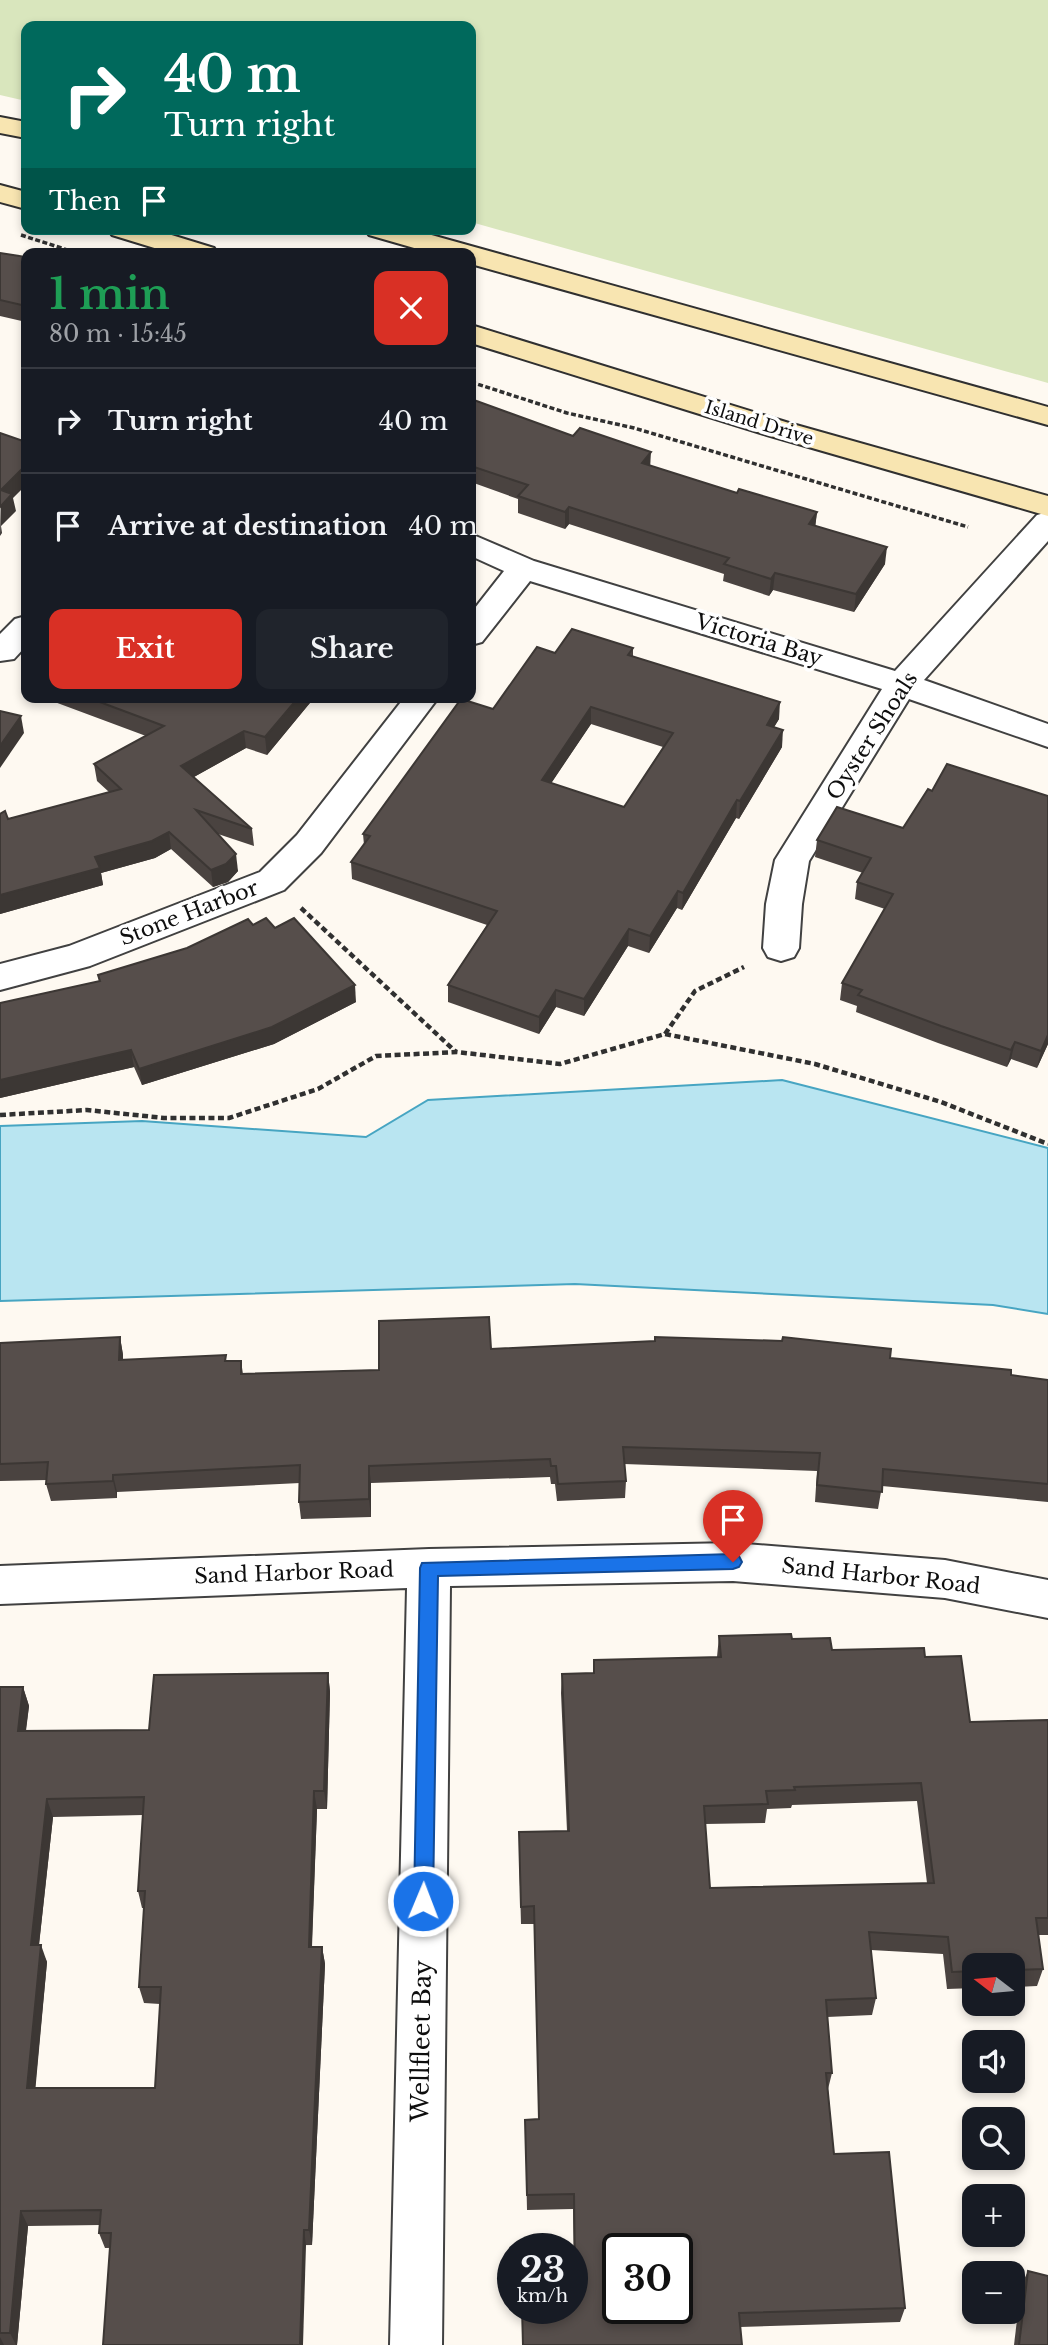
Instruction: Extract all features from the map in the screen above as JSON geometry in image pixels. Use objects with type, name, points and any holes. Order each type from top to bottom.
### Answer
[{"type":"main road","points":[[0,125],[21,129]]},
{"type":"main road","points":[[0,193],[21,199]]},
{"type":"main road","points":[[142,235],[184,248]]},
{"type":"main road","points":[[400,235],[447,248]]},
{"type":"main road","points":[[476,256],[1048,416]]},
{"type":"main road","name":"Island Drive","points":[[476,336],[778,429],[1048,506]]},
{"type":"street","name":"Oyster Shoals","points":[[781,948],[784,904],[792,860],[902,684],[1048,522]]},
{"type":"street","name":"Victoria Bay","points":[[476,546],[523,568],[902,684],[1048,736]]},
{"type":"street","points":[[476,629],[523,568]]},
{"type":"street","points":[[4,651],[21,632]]},
{"type":"street","name":"Stone Harbor","points":[[0,977],[76,957],[272,881],[309,844],[418,703]]},
{"type":"street","name":"Sand Harbor Road","points":[[0,1585],[429,1568],[733,1562],[945,1579],[1048,1599]]},
{"type":"street","name":"Wellfleet Bay","points":[[416,2345],[429,1568]]},
{"type":"path","points":[[13,233],[61,248]]},
{"type":"path","points":[[476,384],[531,402],[634,428],[968,527]]},
{"type":"path","points":[[272,881],[457,1052]]},
{"type":"path","points":[[665,1034],[695,991],[781,948]]},
{"type":"path","points":[[0,1115],[87,1110],[164,1118],[229,1118],[318,1089],[376,1056],[457,1052],[560,1063],[665,1034],[815,1064],[941,1102],[1048,1144]]},
{"type":"green space","points":[[0,0],[1048,0],[1048,383],[476,223],[476,21],[21,21],[21,100],[0,95]]},
{"type":"water","points":[[782,1080],[1048,1148],[1048,1314],[993,1305],[575,1284],[0,1301],[0,1126],[142,1121],[366,1137],[428,1100]]},
{"type":"building","points":[[0,253],[21,256],[21,305],[0,300]]},
{"type":"building","points":[[476,401],[573,436],[580,428],[651,452],[642,463],[737,493],[739,489],[817,512],[809,524],[887,547],[856,594],[775,573],[771,579],[724,564],[729,558],[569,507],[565,512],[518,496],[528,485],[476,468]]},
{"type":"building","points":[[0,433],[21,440],[21,470],[1,490],[12,494],[0,507]]},
{"type":"building","points":[[572,629],[633,648],[628,655],[780,702],[767,725],[783,730],[740,801],[737,800],[683,893],[678,891],[650,936],[629,929],[584,999],[556,990],[539,1017],[448,985],[497,911],[351,862],[370,836],[363,834],[458,703],[474,703],[493,709],[537,647],[555,653]],"holes":[[[591,707],[673,733],[624,807],[542,780]]]},
{"type":"building","points":[[102,703],[294,703],[265,737],[244,731],[181,766],[252,829],[196,810],[236,854],[226,864],[211,870],[169,832],[152,841],[95,857],[100,868],[0,895],[0,814],[5,811],[8,819],[121,789],[94,764],[164,726]]},
{"type":"building","points":[[0,711],[21,716],[0,746]]},
{"type":"building","points":[[947,764],[1048,796],[1048,1035],[1041,1051],[1015,1042],[1011,1050],[858,995],[862,990],[842,983],[893,894],[857,882],[871,858],[817,840],[837,807],[903,828],[928,789],[932,791]]},
{"type":"building","points":[[266,918],[275,928],[294,918],[355,985],[272,1027],[139,1069],[131,1050],[0,1080],[0,1003],[100,981],[98,975],[187,948],[248,919],[253,925]]},
{"type":"building","points":[[489,1317],[491,1349],[655,1341],[655,1337],[782,1341],[783,1337],[891,1349],[890,1358],[1011,1370],[1011,1375],[1048,1380],[1048,1484],[883,1469],[882,1492],[817,1485],[820,1453],[623,1447],[626,1481],[558,1484],[556,1466],[551,1466],[550,1459],[369,1466],[369,1499],[299,1502],[300,1465],[113,1475],[113,1481],[46,1484],[48,1462],[0,1464],[0,1343],[120,1337],[119,1360],[226,1355],[225,1361],[241,1361],[241,1374],[379,1370],[379,1321]]},
{"type":"building","points":[[791,1634],[792,1639],[830,1638],[832,1650],[924,1648],[925,1657],[961,1656],[970,1722],[1048,1720],[1048,1918],[1036,1918],[1043,1969],[1026,1970],[1026,1953],[962,1953],[962,1972],[952,1972],[948,1937],[869,1932],[876,1998],[826,2000],[832,2073],[826,2073],[834,2154],[889,2152],[905,2308],[739,2313],[742,2345],[523,2345],[522,2324],[588,2324],[588,2233],[575,2233],[574,2194],[527,2195],[525,2120],[539,2119],[534,1906],[521,1907],[519,1832],[569,1831],[562,1674],[594,1673],[594,1660],[721,1657],[719,1636]],"holes":[[[921,1783],[934,1883],[710,1888],[704,1806],[768,1804],[766,1791],[795,1790],[794,1787]]]},
{"type":"building","points":[[328,1673],[324,1791],[314,1791],[309,1947],[322,1947],[309,2230],[304,2230],[300,2345],[103,2345],[111,2233],[99,2233],[101,2210],[21,2211],[10,2333],[0,2333],[0,1687],[23,1687],[18,1731],[149,1730],[154,1675]],"holes":[[[144,1797],[138,1891],[145,1891],[139,1987],[161,1987],[155,2088],[27,2088],[41,1945],[31,1945],[47,1799]]]},
{"type":"building","points":[[1028,2271],[1048,2276],[1048,2345],[1019,2345],[1022,2324],[1025,2324]]},
{"type":"route","points":[[423,1901],[429,1568],[733,1562]]}]
